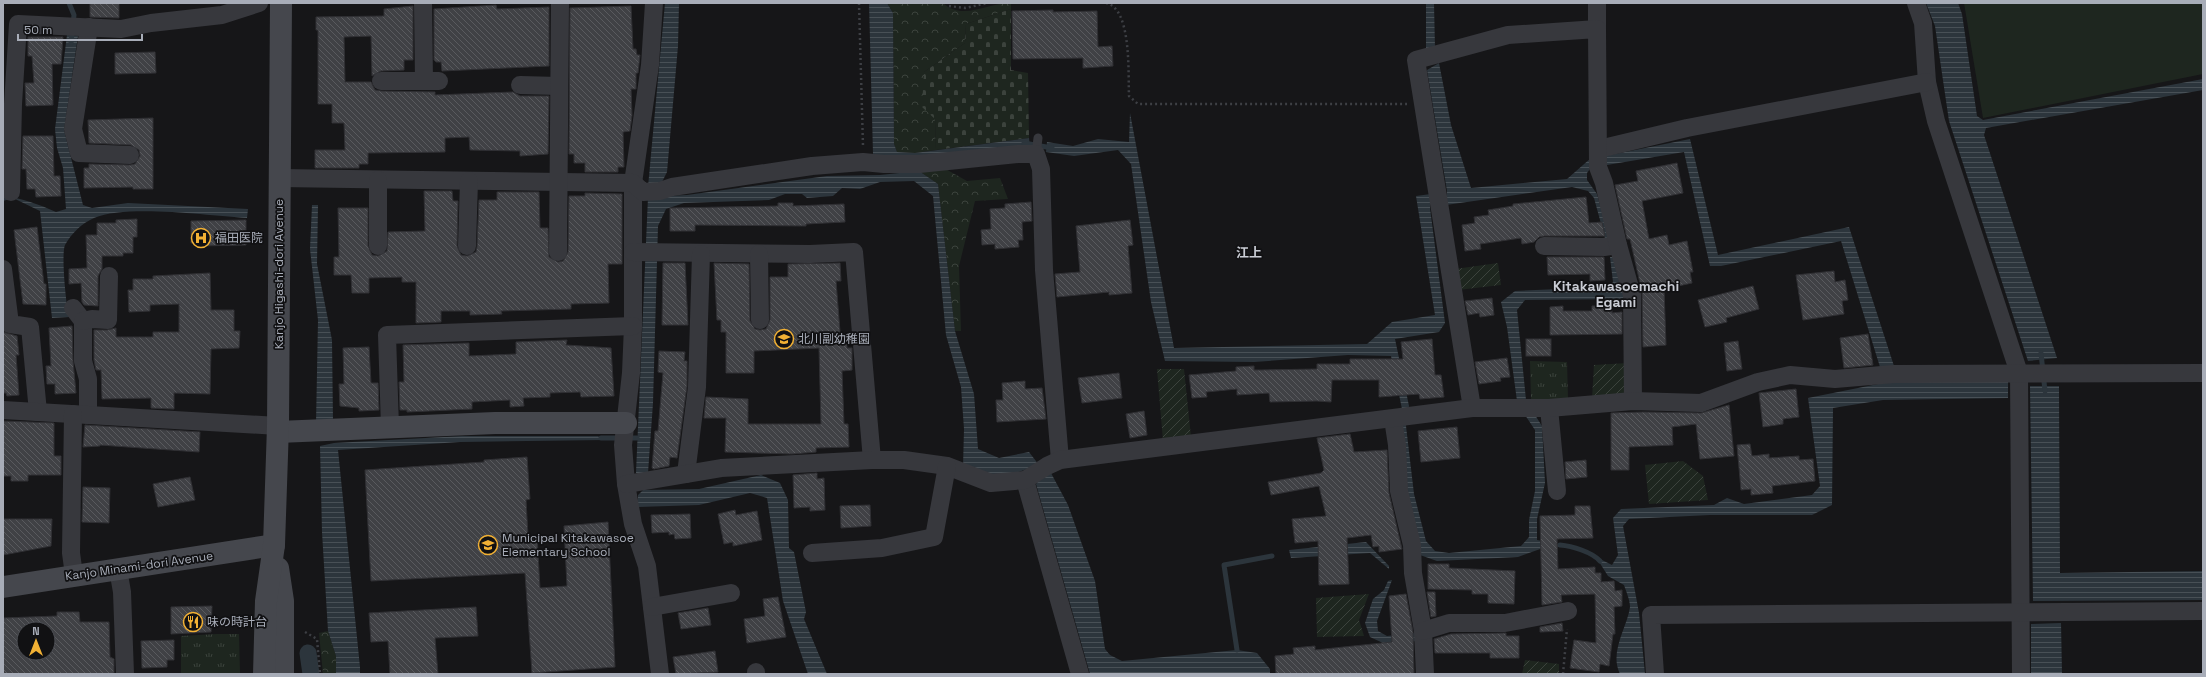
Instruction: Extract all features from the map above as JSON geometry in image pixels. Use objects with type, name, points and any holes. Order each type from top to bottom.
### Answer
[{"type":"main road","name":"Kanjo Higashi-dori Avenue","points":[[274,545],[278,429],[281,3]]},
{"type":"main road","points":[[278,429],[327,430],[495,423],[625,432]]},
{"type":"main road","points":[[264,674],[266,601],[274,545]]},
{"type":"main road","points":[[274,545],[283,601],[282,674]]},
{"type":"main road","name":"Kanjo Minami-dori Avenue","points":[[3,587],[274,545]]},
{"type":"street","points":[[11,192],[8,104],[18,24],[121,30],[151,23],[222,15],[259,3]]},
{"type":"street","points":[[381,81],[431,81],[423,3]]},
{"type":"street","points":[[558,252],[560,3]]},
{"type":"street","points":[[654,3],[650,65],[638,187],[633,326],[625,432],[637,482],[633,524],[647,566],[660,674]]},
{"type":"street","points":[[1597,3],[1598,158],[1604,183],[1611,246],[1632,295],[1633,401]]},
{"type":"street","points":[[1916,3],[1923,23],[1927,82],[1936,121],[2019,373],[2038,612],[2021,674]]},
{"type":"street","points":[[78,27],[73,129],[79,154],[130,155]]},
{"type":"street","points":[[1472,408],[1416,60],[1508,35],[1597,30]]},
{"type":"street","points":[[1598,158],[1688,128],[1927,82]]},
{"type":"street","points":[[520,85],[559,86]]},
{"type":"street","points":[[279,178],[558,182],[638,187],[660,191],[672,187],[812,166],[863,162],[919,164],[1018,154],[1037,147],[1041,169],[1044,270],[1042,470],[1080,674]]},
{"type":"street","points":[[378,180],[378,246]]},
{"type":"street","points":[[467,246],[469,181]]},
{"type":"street","points":[[1544,246],[1611,246]]},
{"type":"street","points":[[636,252],[663,254],[854,252],[872,460]]},
{"type":"street","points":[[686,474],[697,388],[701,254]]},
{"type":"street","points":[[759,254],[760,320]]},
{"type":"street","points":[[3,269],[10,324],[30,327],[38,412]]},
{"type":"street","points":[[74,575],[71,554],[81,414],[88,379],[83,361],[78,314],[92,319],[108,320],[109,276]]},
{"type":"street","points":[[390,427],[387,335],[633,326]]},
{"type":"street","points":[[637,482],[721,468],[872,460],[904,460],[947,466],[991,483],[1042,470],[1472,408],[1532,407],[1633,401],[1701,403],[1758,382],[1790,375],[1836,379],[1887,375],[2203,372]]},
{"type":"street","points":[[1532,407],[1557,491]]},
{"type":"street","points":[[3,410],[81,414],[278,429]]},
{"type":"street","points":[[1393,419],[1397,445],[1399,491],[1412,545],[1413,573],[1423,638],[1425,674]]},
{"type":"street","points":[[812,553],[882,548],[934,537],[947,466]]},
{"type":"street","points":[[118,569],[122,592],[125,674]]},
{"type":"street","points":[[652,607],[731,593]]},
{"type":"street","points":[[1423,638],[1449,623],[1505,623],[1568,610]]},
{"type":"street","points":[[1655,674],[1651,615],[2203,611]]},
{"type":"path","points":[[859,3],[863,162]]},
{"type":"path","points":[[949,6],[965,8],[988,3]]},
{"type":"path","points":[[1106,3],[1110,4],[1122,17],[1126,36],[1129,96],[1138,104],[1423,104]]},
{"type":"path","points":[[1563,674],[1568,610]]},
{"type":"path","points":[[305,632],[317,639],[320,674]]},
{"type":"green space","points":[[943,3],[958,11],[967,11],[1011,3],[1011,9],[966,24],[965,43],[924,72],[935,119],[936,150],[915,153],[897,152],[894,144],[893,13],[888,4]]},
{"type":"green space","points":[[1964,3],[2203,3],[2203,74],[1983,118]]},
{"type":"green space","points":[[1011,9],[1011,70],[1028,73],[1029,138],[936,150],[935,119],[922,107],[924,72],[965,43],[966,24]]},
{"type":"green space","points":[[942,167],[967,181],[1000,178],[1008,199],[975,201],[959,266],[961,331],[955,331],[938,184],[919,171]]},
{"type":"green space","points":[[1498,263],[1501,285],[1458,290],[1455,269]]},
{"type":"green space","points":[[1530,361],[1567,362],[1568,399],[1531,399]]},
{"type":"green space","points":[[1628,363],[1629,396],[1592,399],[1594,365]]},
{"type":"green space","points":[[1157,369],[1184,369],[1191,437],[1163,441]]},
{"type":"green space","points":[[1683,461],[1703,476],[1708,500],[1649,504],[1645,465]]},
{"type":"green space","points":[[1369,594],[1359,620],[1364,636],[1317,637],[1316,598]]},
{"type":"green space","points":[[328,631],[336,656],[336,674],[323,674],[319,633]]},
{"type":"green space","points":[[239,634],[240,674],[181,674],[181,636]]},
{"type":"green space","points":[[1525,660],[1559,664],[1559,674],[1522,674]]},
{"type":"shaded area","points":[[665,3],[679,3],[678,46],[667,172],[660,186],[648,187]]},
{"type":"shaded area","points":[[869,3],[887,3],[893,13],[894,144],[897,152],[915,153],[1029,138],[1030,147],[884,158],[873,154]]},
{"type":"shaded area","points":[[1426,3],[1434,3],[1435,49],[1426,51]]},
{"type":"shaded area","points":[[1926,3],[1958,3],[1962,14],[1977,116],[1983,120],[2203,79],[2203,90],[1986,128],[1984,135],[2057,358],[2028,361],[1949,121],[1935,26]]},
{"type":"shaded area","points":[[67,35],[78,36],[64,130],[83,205],[92,208],[128,203],[248,209],[247,218],[147,211],[109,214],[90,220],[77,229],[65,245],[65,291],[69,317],[52,318],[40,211],[13,198],[3,201],[3,195],[30,202],[56,212],[66,209],[63,168],[57,148],[55,129]]},
{"type":"shaded area","points":[[1439,63],[1451,125],[1471,188],[1567,179],[1591,158],[1592,166],[1587,173],[1587,180],[1597,194],[1610,239],[1606,242],[1594,198],[1588,191],[1572,187],[1446,205],[1447,191],[1427,70]]},
{"type":"shaded area","points":[[1130,113],[1174,348],[1367,344],[1392,322],[1435,315],[1416,196],[1431,194],[1430,208],[1445,323],[1439,332],[1395,339],[1409,406],[1406,426],[1414,494],[1426,541],[1435,551],[1449,553],[1521,546],[1529,537],[1529,520],[1535,491],[1535,430],[1525,415],[1535,415],[1542,426],[1545,483],[1537,519],[1537,540],[1567,546],[1543,548],[1518,557],[1437,561],[1420,555],[1406,494],[1402,409],[1391,356],[1348,355],[1254,362],[1165,361],[1151,302],[1131,164],[1118,150],[1074,156],[1046,152],[1047,142],[1073,146],[1098,139],[1129,142]]},
{"type":"shaded area","points":[[1690,139],[1718,255],[1849,227],[1894,366],[1880,367],[1841,241],[1721,266],[1710,266],[1684,152],[1607,165],[1605,156]]},
{"type":"shaded area","points":[[919,171],[938,184],[955,331],[974,394],[978,449],[999,458],[1029,452],[1039,465],[1015,473],[992,476],[963,467],[964,429],[961,387],[946,335],[933,196],[914,181],[880,182],[860,189],[842,188],[833,196],[807,198],[802,194],[785,194],[769,200],[684,203],[666,209],[658,226],[653,403],[648,473],[636,473],[648,197],[687,195],[827,176],[880,175]]},
{"type":"shaded area","points":[[312,205],[318,205],[317,264],[332,340],[333,422],[316,424],[318,320],[310,249]]},
{"type":"shaded area","points":[[1610,257],[1616,257],[1624,299],[1525,300],[1517,310],[1526,400],[1517,401],[1507,327],[1501,302],[1515,291],[1607,287],[1613,282]]},
{"type":"shaded area","points":[[2008,381],[2008,398],[1883,400],[1833,408],[1832,505],[1812,515],[1710,515],[1629,519],[1623,526],[1639,613],[1645,674],[1620,674],[1616,657],[1630,607],[1629,601],[1624,585],[1608,576],[1596,557],[1612,565],[1618,555],[1613,518],[1621,509],[1714,505],[1727,498],[1744,504],[1812,495],[1820,486],[1808,398],[1888,382]]},
{"type":"shaded area","points":[[2030,386],[2059,386],[2060,573],[2203,571],[2203,600],[2033,601]]},
{"type":"shaded area","points":[[462,436],[598,436],[604,440],[460,442],[338,450],[360,674],[336,674],[336,656],[328,631],[322,532],[320,446],[334,443]]},
{"type":"shaded area","points":[[1051,473],[1068,505],[1095,581],[1105,649],[1110,655],[1122,661],[1237,650],[1257,653],[1270,669],[1270,674],[1090,674],[1036,484],[1042,476]]},
{"type":"shaded area","points":[[761,475],[780,483],[788,500],[789,548],[794,552],[806,612],[804,619],[827,674],[808,674],[783,601],[767,498],[750,493],[699,505],[638,507],[638,495],[643,490],[699,489]]},
{"type":"shaded area","points":[[1366,542],[1389,566],[1389,569],[1370,553],[1291,558],[1289,550]]},
{"type":"shaded area","points":[[1392,580],[1377,621],[1378,631],[1387,636],[1416,633],[1418,641],[1383,643],[1370,637],[1365,623],[1373,599],[1384,590],[1388,581]]},
{"type":"shaded area","points":[[2061,623],[2062,674],[2031,674],[2031,624]]},
{"type":"building","points":[[90,3],[119,3],[119,18],[90,17]]},
{"type":"building","points":[[496,5],[497,9],[549,7],[549,66],[442,71],[441,62],[436,62],[434,60],[434,9]]},
{"type":"building","points":[[413,6],[413,60],[404,60],[404,70],[381,71],[372,76],[371,36],[344,37],[345,82],[371,82],[375,90],[381,91],[435,92],[435,95],[513,92],[520,96],[549,96],[548,154],[520,156],[520,151],[470,150],[469,137],[445,138],[445,152],[368,153],[368,164],[359,164],[359,168],[315,168],[315,150],[345,150],[344,123],[332,123],[332,104],[318,104],[318,30],[316,30],[316,17],[384,16],[384,9]]},
{"type":"building","points":[[631,6],[633,49],[636,49],[637,55],[640,55],[638,73],[636,73],[636,89],[631,89],[632,115],[630,131],[623,132],[624,167],[618,167],[618,172],[585,172],[585,163],[574,163],[574,154],[569,154],[570,8]]},
{"type":"building","points":[[1053,10],[1053,12],[1097,11],[1098,47],[1112,46],[1113,66],[1083,68],[1083,58],[1013,59],[1012,11]]},
{"type":"building","points":[[28,37],[63,37],[61,64],[52,64],[53,105],[26,106],[25,83],[34,83],[32,56],[28,56]]},
{"type":"building","points":[[155,52],[156,73],[115,74],[115,53]]},
{"type":"building","points":[[153,118],[153,189],[133,189],[133,187],[84,188],[84,168],[89,168],[89,164],[130,165],[135,164],[140,156],[139,150],[131,145],[89,143],[88,120]]},
{"type":"building","points":[[23,136],[53,136],[54,176],[60,176],[61,196],[36,197],[35,189],[27,189],[26,169],[22,169]]},
{"type":"building","points":[[1677,163],[1683,193],[1642,201],[1649,239],[1667,235],[1669,245],[1687,241],[1693,272],[1690,272],[1692,283],[1664,289],[1666,345],[1643,347],[1642,292],[1630,239],[1627,239],[1615,185],[1638,181],[1636,171]]},
{"type":"building","points":[[424,191],[452,191],[453,201],[458,201],[457,246],[461,255],[467,256],[476,252],[479,200],[497,200],[497,192],[539,192],[540,228],[548,228],[549,257],[558,262],[563,261],[568,252],[569,196],[585,196],[585,193],[622,194],[622,264],[608,264],[609,303],[571,304],[571,309],[501,311],[502,314],[470,315],[470,311],[441,311],[441,322],[416,323],[416,282],[402,282],[402,277],[369,278],[369,293],[352,293],[351,275],[334,275],[334,257],[339,257],[338,208],[368,208],[368,246],[372,255],[378,256],[387,251],[388,232],[425,231]]},
{"type":"building","points":[[1586,197],[1589,223],[1602,222],[1605,236],[1544,236],[1539,237],[1534,242],[1522,244],[1521,238],[1480,244],[1481,249],[1465,251],[1462,225],[1475,223],[1474,217],[1489,215],[1488,210],[1513,206],[1513,204]]},
{"type":"building","points":[[1031,202],[1032,221],[1022,222],[1023,240],[1018,240],[1019,247],[995,249],[995,244],[982,245],[981,230],[991,229],[990,209],[1005,208],[1005,204]]},
{"type":"building","points":[[778,203],[793,203],[793,206],[844,204],[845,222],[806,224],[806,226],[695,225],[695,231],[670,231],[670,208],[778,206]]},
{"type":"building","points":[[137,219],[137,237],[133,237],[133,253],[123,253],[123,256],[102,256],[102,269],[98,276],[98,306],[84,305],[82,302],[81,283],[69,284],[69,269],[87,268],[86,235],[97,235],[97,223],[116,223],[116,220]]},
{"type":"building","points":[[246,220],[246,245],[198,246],[198,243],[191,243],[191,221]]},
{"type":"building","points":[[1130,220],[1133,245],[1128,246],[1132,293],[1109,295],[1109,292],[1057,297],[1055,274],[1080,272],[1076,226]]},
{"type":"building","points":[[37,227],[44,284],[46,284],[46,305],[23,304],[14,230]]},
{"type":"building","points":[[1547,257],[1604,257],[1605,280],[1590,281],[1590,274],[1548,275]]},
{"type":"building","points":[[663,263],[685,263],[688,325],[662,325]]},
{"type":"building","points":[[714,263],[749,264],[750,321],[755,329],[760,330],[766,329],[770,320],[770,277],[788,277],[788,264],[840,263],[841,281],[836,281],[841,344],[847,344],[847,348],[852,348],[852,370],[842,371],[844,424],[848,424],[849,447],[816,448],[816,452],[792,454],[725,452],[726,418],[704,418],[706,397],[748,399],[748,424],[821,424],[819,348],[754,351],[754,373],[726,373],[726,332],[721,332],[721,320],[717,320]]},
{"type":"building","points":[[1834,271],[1835,282],[1845,280],[1848,300],[1842,301],[1844,314],[1803,320],[1796,275]]},
{"type":"building","points":[[210,273],[211,310],[234,310],[234,331],[240,331],[239,348],[211,349],[210,394],[174,393],[174,409],[151,408],[151,398],[102,399],[101,370],[96,370],[94,360],[94,330],[116,328],[116,337],[153,337],[153,332],[179,332],[179,304],[150,305],[150,311],[129,312],[128,290],[133,290],[133,279],[153,279],[153,276]]},
{"type":"building","points":[[1753,286],[1759,309],[1726,318],[1727,322],[1705,327],[1698,300]]},
{"type":"building","points":[[1492,298],[1494,315],[1480,317],[1479,313],[1468,315],[1465,301]]},
{"type":"building","points":[[1563,306],[1563,311],[1592,311],[1592,306],[1612,306],[1612,313],[1622,312],[1622,334],[1550,335],[1550,307]]},
{"type":"building","points":[[72,326],[76,393],[55,394],[55,384],[47,384],[46,366],[51,366],[49,328]]},
{"type":"building","points":[[3,332],[17,336],[19,355],[16,355],[19,395],[7,396],[6,393],[3,393]]},
{"type":"building","points":[[1868,334],[1873,365],[1844,368],[1840,338]]},
{"type":"building","points":[[1432,339],[1435,375],[1441,375],[1444,397],[1420,399],[1419,394],[1379,397],[1379,380],[1332,380],[1331,402],[1270,402],[1269,393],[1237,395],[1237,389],[1206,392],[1207,397],[1192,398],[1189,375],[1236,371],[1236,367],[1254,366],[1254,370],[1317,369],[1317,364],[1350,364],[1350,359],[1403,359],[1401,342]]},
{"type":"building","points":[[1526,339],[1551,339],[1551,356],[1526,356]]},
{"type":"building","points":[[567,340],[566,345],[611,348],[614,396],[581,397],[580,392],[550,393],[550,397],[523,398],[524,406],[510,407],[510,400],[472,402],[472,409],[407,412],[407,410],[400,410],[399,382],[404,382],[403,345],[469,343],[469,356],[516,354],[516,342]]},
{"type":"building","points":[[1738,341],[1742,369],[1727,371],[1724,343]]},
{"type":"building","points":[[369,347],[371,383],[378,383],[379,410],[359,411],[359,408],[340,406],[339,384],[344,384],[343,348]]},
{"type":"building","points":[[659,351],[685,352],[684,361],[687,361],[687,386],[677,458],[670,457],[669,466],[654,469],[652,468],[655,431],[658,431],[663,373],[658,372]]},
{"type":"building","points":[[1507,358],[1510,377],[1500,378],[1501,381],[1479,384],[1475,362]]},
{"type":"building","points":[[1119,373],[1122,398],[1082,403],[1078,378]]},
{"type":"building","points":[[1025,381],[1025,389],[1042,388],[1046,419],[997,422],[996,400],[1003,400],[1002,383]]},
{"type":"building","points":[[1796,389],[1799,417],[1783,419],[1783,424],[1763,427],[1759,393]]},
{"type":"building","points":[[1729,405],[1734,456],[1700,459],[1696,424],[1672,427],[1673,445],[1629,447],[1629,470],[1611,470],[1611,413],[1701,413]]},
{"type":"building","points":[[1144,411],[1147,435],[1130,438],[1126,414]]},
{"type":"building","points":[[3,421],[54,423],[54,456],[61,456],[61,475],[28,475],[28,481],[11,481],[11,476],[3,476]]},
{"type":"building","points":[[85,425],[200,432],[199,452],[100,445],[83,447]]},
{"type":"building","points":[[1457,427],[1460,458],[1421,462],[1418,431]]},
{"type":"building","points":[[1350,434],[1354,452],[1387,450],[1389,493],[1402,549],[1379,552],[1379,546],[1373,547],[1371,535],[1347,538],[1349,584],[1319,585],[1318,541],[1295,543],[1292,519],[1326,516],[1319,486],[1271,495],[1268,482],[1321,473],[1324,470],[1317,438]]},
{"type":"building","points":[[1750,444],[1752,456],[1769,454],[1769,458],[1799,456],[1799,460],[1813,459],[1815,481],[1772,486],[1773,493],[1751,495],[1751,489],[1741,490],[1737,445]]},
{"type":"building","points":[[527,457],[530,499],[526,500],[528,536],[537,536],[540,588],[567,586],[564,526],[608,522],[615,667],[532,673],[525,573],[371,581],[365,470],[484,462],[484,460]]},
{"type":"building","points":[[1586,460],[1587,477],[1566,479],[1565,462]]},
{"type":"building","points":[[817,473],[817,479],[824,478],[825,510],[810,511],[810,507],[794,508],[793,475]]},
{"type":"building","points":[[190,477],[195,500],[158,507],[153,484]]},
{"type":"building","points":[[83,487],[110,488],[109,523],[82,522]]},
{"type":"building","points":[[870,505],[871,526],[841,528],[840,506]]},
{"type":"building","points":[[1575,506],[1590,506],[1593,538],[1557,539],[1558,569],[1595,567],[1595,573],[1601,573],[1601,582],[1614,581],[1615,591],[1622,590],[1622,606],[1614,607],[1615,634],[1613,634],[1609,666],[1600,664],[1599,672],[1570,668],[1574,640],[1596,643],[1595,594],[1561,595],[1562,602],[1542,605],[1540,516],[1575,515]]},
{"type":"building","points":[[735,510],[736,515],[757,511],[762,540],[733,546],[733,542],[724,544],[718,514]]},
{"type":"building","points":[[690,514],[691,538],[675,539],[674,534],[669,535],[669,532],[652,533],[651,515]]},
{"type":"building","points":[[3,519],[52,519],[51,546],[3,555]]},
{"type":"building","points":[[1428,564],[1449,564],[1449,568],[1515,571],[1514,604],[1488,603],[1488,594],[1472,594],[1472,590],[1428,589]]},
{"type":"building","points":[[1427,592],[1435,592],[1436,616],[1431,617]]},
{"type":"building","points":[[1406,594],[1413,632],[1414,674],[1276,674],[1275,656],[1294,654],[1293,648],[1315,646],[1315,650],[1392,642],[1389,596]]},
{"type":"building","points":[[778,597],[786,637],[747,643],[744,619],[765,616],[763,599]]},
{"type":"building","points":[[212,606],[211,632],[171,634],[171,607]]},
{"type":"building","points":[[476,607],[478,636],[435,638],[438,674],[390,674],[388,641],[371,642],[369,613]]},
{"type":"building","points":[[708,608],[711,625],[681,629],[678,613]]},
{"type":"building","points":[[57,612],[79,612],[80,622],[109,622],[110,657],[114,659],[114,674],[3,674],[3,618],[57,616]]},
{"type":"building","points":[[1562,623],[1563,631],[1540,632],[1540,627]]},
{"type":"building","points":[[1506,633],[1506,636],[1519,636],[1519,658],[1490,658],[1490,653],[1435,653],[1434,639],[1451,634]]},
{"type":"building","points":[[174,640],[174,660],[167,660],[167,667],[142,668],[141,641]]},
{"type":"building","points":[[715,651],[718,672],[676,674],[673,657]]},
{"type":"waterway","points":[[69,3],[74,15],[71,43]]},
{"type":"waterway","points":[[1024,143],[1052,148]]},
{"type":"waterway","points":[[2041,353],[2045,391]]},
{"type":"waterway","points":[[601,438],[637,438]]},
{"type":"waterway","points":[[1560,545],[1582,550],[1600,561]]},
{"type":"waterway","points":[[1237,650],[1224,565],[1272,556]]},
{"type":"waterway","points":[[308,653],[311,674]]},
{"type":"place","name":"福田医院","points":[[201,238]]},
{"type":"place","name":"北川副幼稚園","points":[[784,339]]},
{"type":"place","name":"Municipal Kitakawasoe Elementary School","points":[[488,545]]},
{"type":"place","name":"味の時計台","points":[[193,622]]},
{"type":"district","name":"江上","points":[[1249,252]]},
{"type":"district","name":"Kitakawasoemachi Egami","points":[[1616,294]]}]
